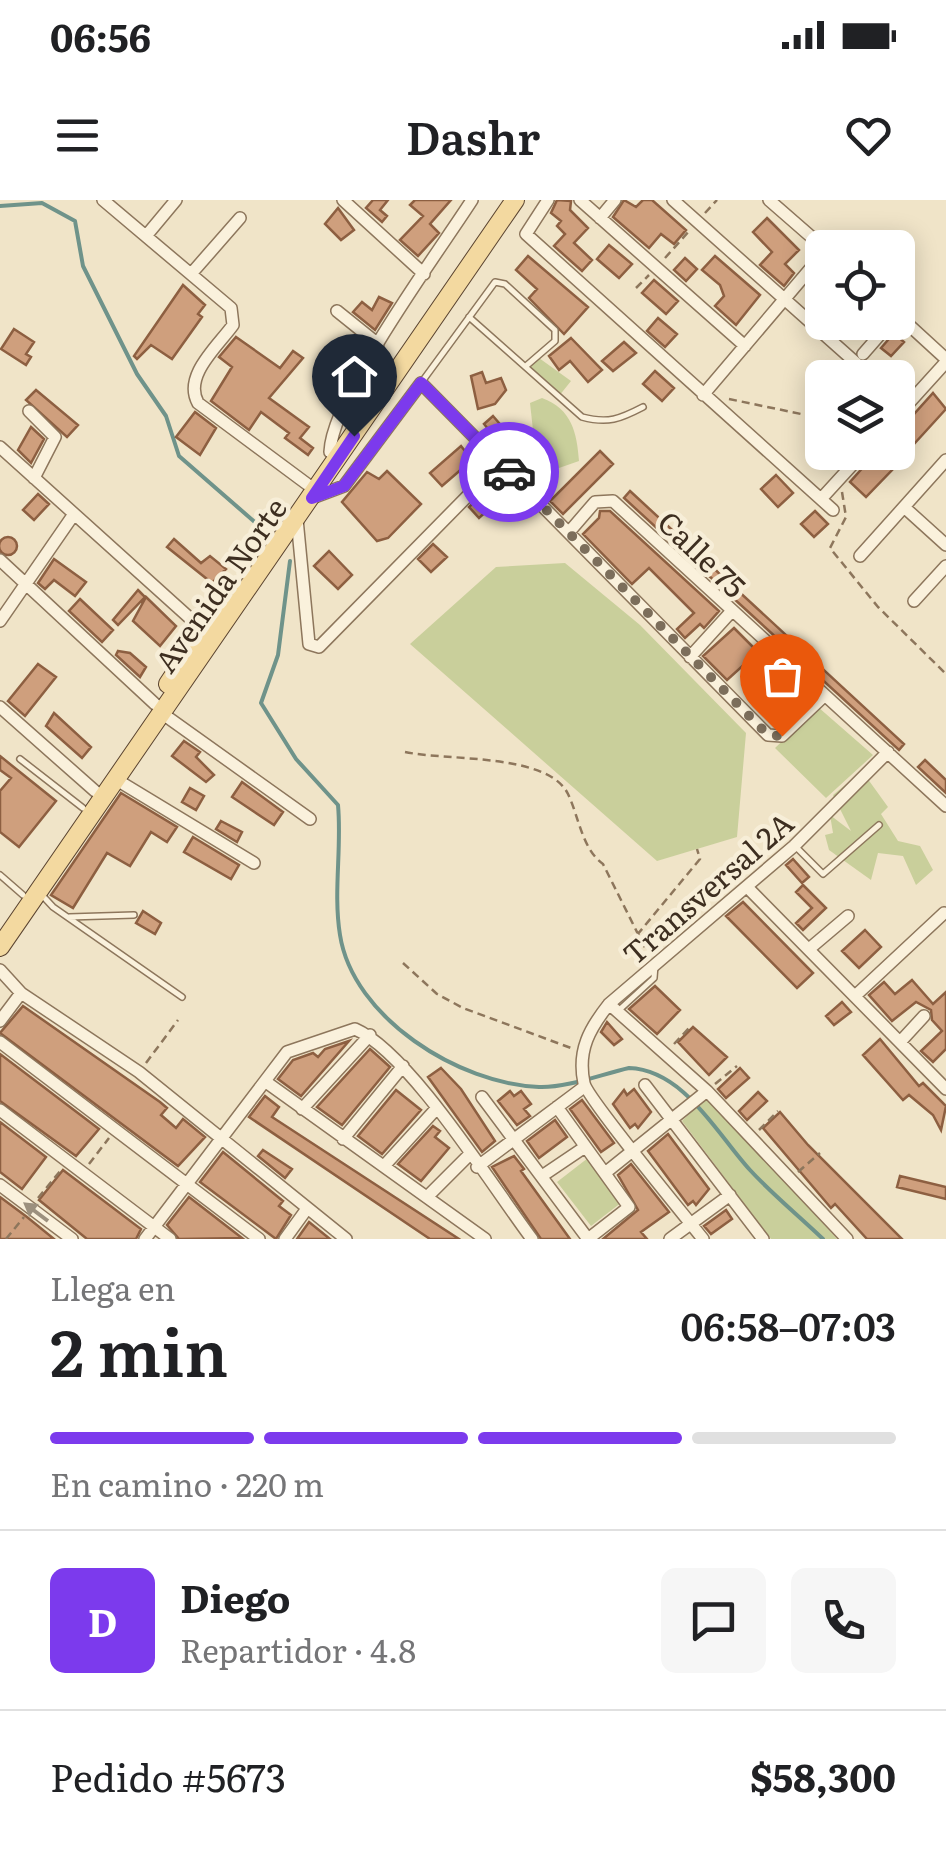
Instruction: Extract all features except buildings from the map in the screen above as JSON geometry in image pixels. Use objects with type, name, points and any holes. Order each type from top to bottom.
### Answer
[{"type":"main road","name":"Avenida Norte","points":[[0,948],[83,808],[297,519],[330,452],[504,200]]},
{"type":"main road","name":"Avenida Norte","points":[[0,929],[116,780],[203,630],[310,491],[515,200]]},
{"type":"street","points":[[103,200],[231,308],[233,325],[193,380],[192,391],[198,403],[310,491],[344,486],[421,383],[768,735],[782,736],[823,697]]},
{"type":"street","points":[[146,236],[176,200]]},
{"type":"street","points":[[342,200],[424,274]]},
{"type":"street","points":[[330,452],[334,429],[378,344],[472,200]]},
{"type":"street","points":[[548,200],[526,234],[832,510]]},
{"type":"street","points":[[580,200],[745,346]]},
{"type":"street","points":[[600,218],[614,200]]},
{"type":"street","points":[[673,200],[852,360]]},
{"type":"street","points":[[769,200],[805,231]]},
{"type":"street","points":[[191,274],[240,218]]},
{"type":"street","points":[[703,395],[805,275]]},
{"type":"street","points":[[337,311],[378,344]]},
{"type":"street","points":[[915,331],[946,360],[915,391]]},
{"type":"street","points":[[863,354],[875,340]]},
{"type":"street","points":[[30,411],[55,437],[34,478]]},
{"type":"street","points":[[0,447],[203,630]]},
{"type":"street","points":[[860,556],[904,507],[941,475],[946,460]]},
{"type":"street","points":[[297,519],[308,644],[319,646],[500,463]]},
{"type":"street","points":[[821,498],[848,470]]},
{"type":"street","name":"Calle 75","points":[[570,531],[595,502],[603,498],[612,501],[730,613],[946,806]]},
{"type":"street","points":[[904,507],[946,545]]},
{"type":"street","points":[[0,621],[74,514]]},
{"type":"street","points":[[0,560],[159,709],[310,819]]},
{"type":"street","points":[[914,602],[946,566]]},
{"type":"street","points":[[690,656],[730,613]]},
{"type":"street","points":[[0,707],[95,791]]},
{"type":"street","name":"Transversal 2A","points":[[582,1052],[587,1035],[655,966],[794,846],[888,752]]},
{"type":"street","points":[[116,780],[254,863]]},
{"type":"street","points":[[746,887],[946,1090]]},
{"type":"street","points":[[855,996],[944,913]]},
{"type":"street","points":[[809,948],[848,916]]},
{"type":"street","points":[[0,970],[22,993],[139,1072],[224,1138],[306,1210],[346,1239]]},
{"type":"street","points":[[0,1021],[22,993]]},
{"type":"street","points":[[614,1008],[667,1052],[703,1094],[751,1138],[847,1239]]},
{"type":"street","points":[[901,1042],[924,1016]]},
{"type":"street","points":[[145,1239],[288,1052],[354,1028],[370,1036],[403,1066],[532,1239]]},
{"type":"street","points":[[302,1109],[370,1036]]},
{"type":"street","points":[[0,1042],[259,1239]]},
{"type":"street","points":[[582,1052],[584,1087],[703,1239]]},
{"type":"street","points":[[343,1138],[403,1066]]},
{"type":"street","points":[[266,1082],[486,1239]]},
{"type":"street","points":[[644,1084],[677,1115],[763,1239]]},
{"type":"street","points":[[477,1167],[584,1087]]},
{"type":"street","points":[[605,1173],[703,1094]]},
{"type":"street","points":[[482,1096],[588,1239],[629,1208],[558,1107]]},
{"type":"street","points":[[384,1166],[436,1109]]},
{"type":"street","points":[[0,1110],[170,1239]]},
{"type":"street","points":[[542,1176],[584,1147]]},
{"type":"street","points":[[429,1195],[469,1155]]},
{"type":"street","points":[[0,1185],[72,1239]]},
{"type":"street","points":[[670,1239],[730,1195]]},
{"type":"street","points":[[285,1239],[306,1210]]},
{"type":"lane","points":[[421,383],[490,286],[505,284],[555,330],[555,340],[526,366]]},
{"type":"lane","points":[[469,317],[582,417],[602,423],[616,421],[643,407]]},
{"type":"lane","points":[[20,760],[83,808]]},
{"type":"lane","points":[[794,846],[824,874],[879,825]]},
{"type":"lane","points":[[0,876],[66,916],[182,998]]},
{"type":"lane","points":[[66,916],[134,914]]},
{"type":"path","points":[[636,288],[718,200]]},
{"type":"path","points":[[703,395],[805,415]]},
{"type":"path","points":[[838,481],[846,517],[830,548],[878,607],[946,674]]},
{"type":"path","points":[[405,752],[521,764],[548,772],[566,789],[591,855],[603,864],[636,936],[655,966]]},
{"type":"path","points":[[636,936],[700,859],[697,849]]},
{"type":"path","points":[[403,964],[437,994],[463,1008],[582,1052]]},
{"type":"path","points":[[139,1072],[178,1020]]},
{"type":"path","points":[[667,1052],[690,1027]]},
{"type":"path","points":[[703,1094],[737,1066]]},
{"type":"path","points":[[751,1138],[778,1112]]},
{"type":"path","points":[[82,1173],[115,1130]]},
{"type":"path","points":[[789,1180],[820,1153]]},
{"type":"path","points":[[6,1239],[68,1162]]},
{"type":"green space","points":[[539,358],[571,381],[559,396],[530,367]]},
{"type":"green space","points":[[542,398],[560,409],[571,423],[579,461],[559,468],[550,461],[544,486],[505,467],[514,447],[534,439],[530,403]]},
{"type":"green space","points":[[565,563],[640,625],[746,733],[737,837],[657,861],[410,644],[496,567]]},
{"type":"green space","points":[[818,707],[873,755],[826,798],[775,748]]},
{"type":"green space","points":[[862,771],[888,807],[881,814],[898,841],[920,846],[933,870],[916,885],[903,856],[878,853],[871,880],[829,850],[825,835],[833,833],[830,815],[851,831],[833,795]]},
{"type":"green space","points":[[708,1095],[837,1239],[771,1239],[682,1121]]},
{"type":"green space","points":[[588,1158],[622,1202],[591,1226],[557,1182]]},
{"type":"waterway","points":[[0,206],[42,203],[75,221],[83,266],[137,374],[166,416],[179,456],[257,524]]},
{"type":"waterway","points":[[290,561],[278,655],[261,703],[296,759],[338,805],[340,935],[349,965],[365,993],[414,1041],[476,1074],[539,1087],[573,1083],[629,1068],[649,1071],[666,1080],[698,1106],[758,1179],[823,1239]]},
{"type":"way so far","points":[[509,472],[768,735],[782,736]]},
{"type":"route","points":[[354,436],[312,498],[344,486],[421,383],[509,472]]}]
